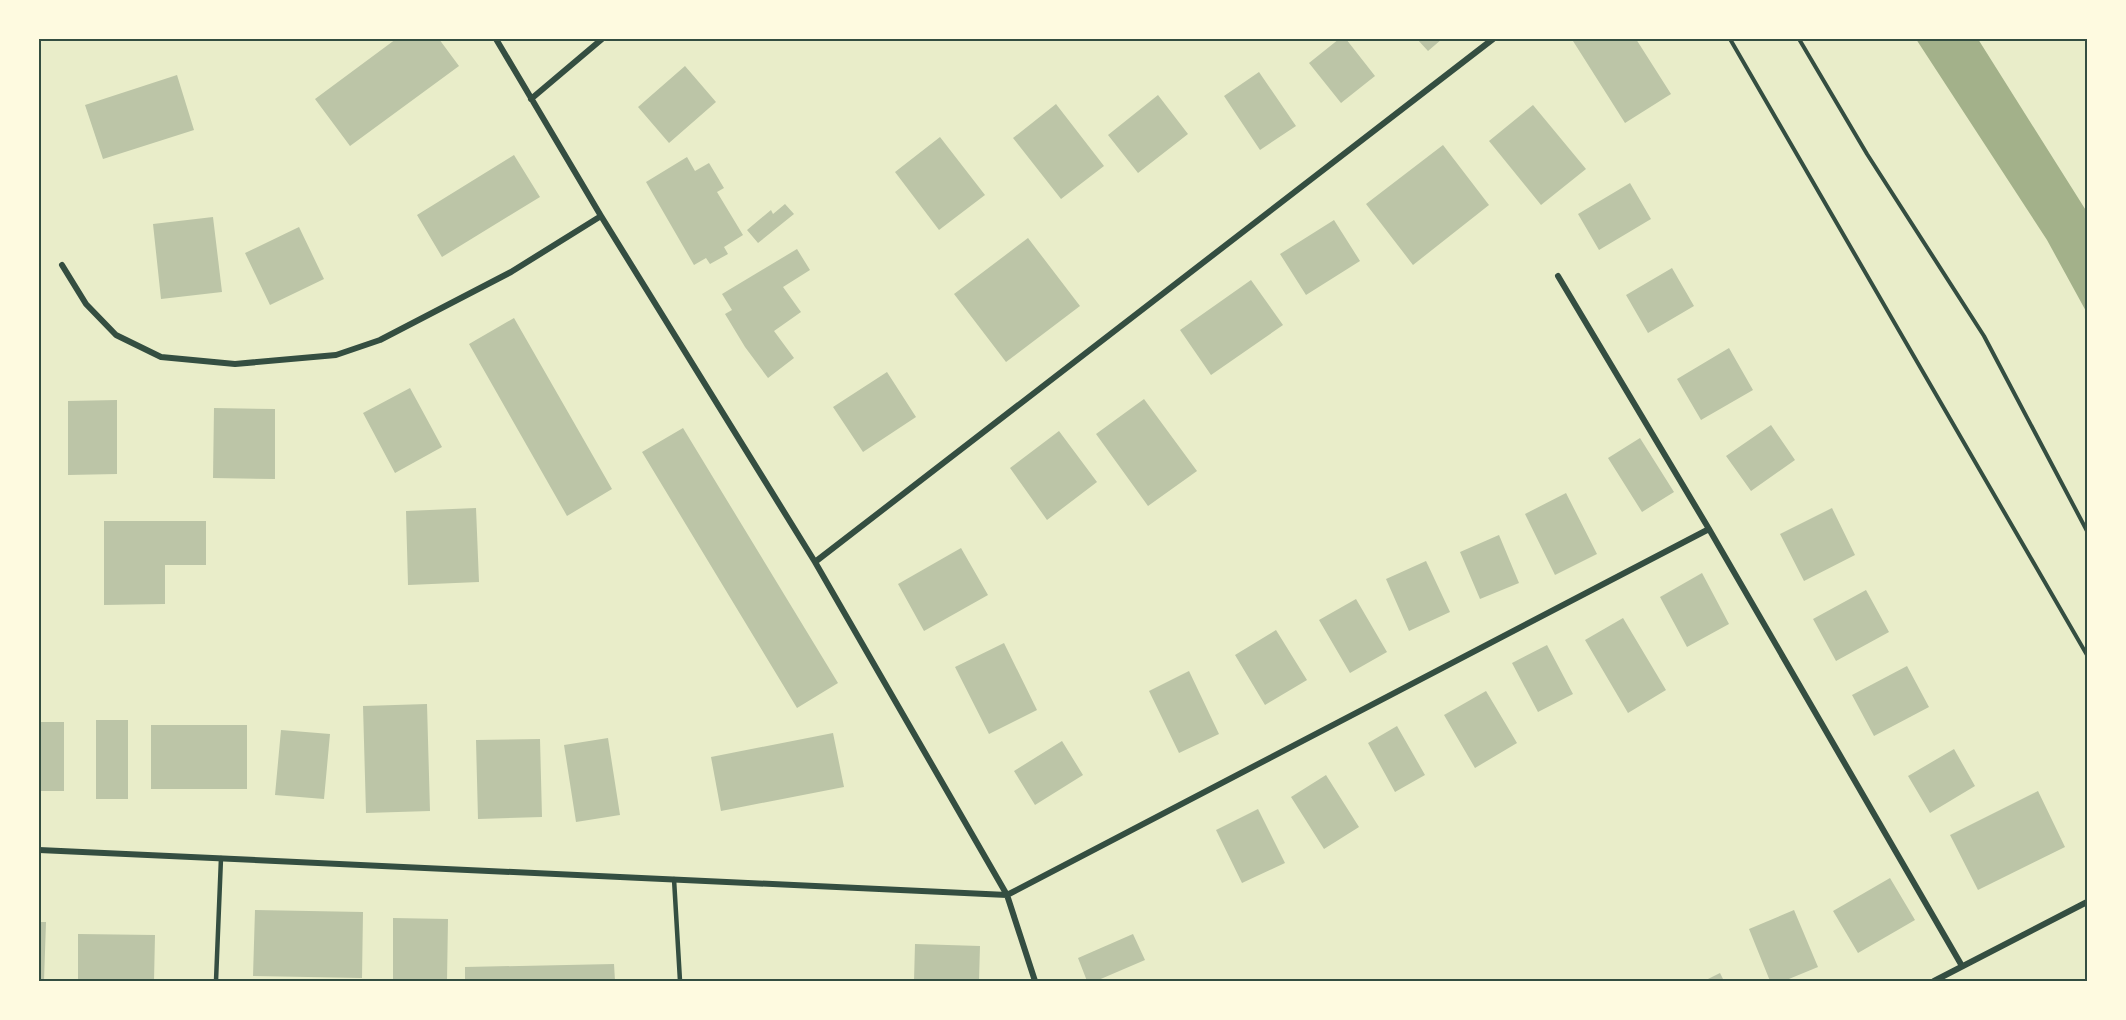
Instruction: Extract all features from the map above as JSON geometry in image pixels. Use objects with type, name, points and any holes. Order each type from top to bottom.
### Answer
[{"type":"street","points":[[496,39],[815,562],[1007,895],[1035,981]]},
{"type":"street","points":[[531,99],[602,39]]},
{"type":"street","points":[[815,562],[1493,39]]},
{"type":"street","points":[[63,265],[87,304],[116,335],[160,357],[235,364],[336,355],[380,340],[511,272],[602,216]]},
{"type":"street","points":[[1558,276],[1709,529],[1962,966]]},
{"type":"street","points":[[39,850],[1007,895],[1709,529]]},
{"type":"street","points":[[1934,981],[2087,902]]},
{"type":"lane","points":[[216,981],[221,858]]},
{"type":"lane","points":[[674,879],[680,981]]},
{"type":"path","points":[[1730,39],[2087,655]]},
{"type":"path","points":[[1799,39],[1868,154],[1984,336],[2087,531]]},
{"type":"shaded area","points":[[1916,39],[1978,39],[2087,212],[2087,313],[2047,240]]},
{"type":"building","points":[[396,39],[439,39],[459,66],[350,146],[315,99]]},
{"type":"building","points":[[1339,39],[1346,39],[1375,76],[1341,103],[1309,63]]},
{"type":"building","points":[[1417,39],[1442,39],[1428,51]]},
{"type":"building","points":[[1576,39],[1636,39],[1671,94],[1625,123],[1573,41]]},
{"type":"building","points":[[685,66],[716,102],[669,143],[638,107]]},
{"type":"building","points":[[1259,72],[1296,126],[1260,150],[1224,96]]},
{"type":"building","points":[[177,75],[194,130],[103,159],[85,105]]},
{"type":"building","points":[[1158,95],[1188,134],[1138,173],[1108,135]]},
{"type":"building","points":[[1056,104],[1104,166],[1061,199],[1013,138]]},
{"type":"building","points":[[1533,105],[1586,169],[1541,205],[1489,141]]},
{"type":"building","points":[[940,137],[985,195],[939,230],[895,172]]},
{"type":"building","points":[[1443,145],[1489,205],[1413,265],[1366,204]]},
{"type":"building","points":[[514,155],[540,197],[442,257],[417,215]]},
{"type":"building","points":[[687,157],[695,171],[709,163],[724,188],[717,192],[743,235],[724,247],[728,254],[710,264],[706,258],[694,265],[646,182]]},
{"type":"building","points":[[1630,183],[1651,219],[1599,250],[1578,214]]},
{"type":"building","points":[[785,204],[794,214],[758,243],[747,230],[771,210],[773,214]]},
{"type":"building","points":[[213,217],[222,292],[161,299],[153,224]]},
{"type":"building","points":[[1334,220],[1360,261],[1306,295],[1280,254]]},
{"type":"building","points":[[299,227],[324,279],[270,305],[245,253]]},
{"type":"building","points":[[1028,238],[1080,306],[1006,362],[954,294]]},
{"type":"building","points":[[797,249],[810,270],[783,287],[801,312],[774,331],[794,358],[768,378],[745,347],[725,314],[732,310],[722,294]]},
{"type":"building","points":[[1672,268],[1694,306],[1648,333],[1626,295]]},
{"type":"building","points":[[1251,280],[1283,325],[1211,375],[1180,330]]},
{"type":"building","points":[[514,318],[612,489],[567,516],[469,344]]},
{"type":"building","points":[[1729,348],[1753,390],[1701,420],[1677,379]]},
{"type":"building","points":[[887,372],[916,417],[863,452],[833,407]]},
{"type":"building","points":[[410,388],[442,447],[395,473],[363,413]]},
{"type":"building","points":[[1144,399],[1197,471],[1148,506],[1096,434]]},
{"type":"building","points":[[117,400],[117,474],[68,475],[68,401]]},
{"type":"building","points":[[214,408],[275,409],[275,479],[213,478]]},
{"type":"building","points":[[1771,425],[1795,460],[1751,491],[1726,456]]},
{"type":"building","points":[[683,428],[838,683],[797,708],[642,452]]},
{"type":"building","points":[[1059,431],[1097,482],[1047,520],[1010,468]]},
{"type":"building","points":[[1640,438],[1674,492],[1642,512],[1608,458]]},
{"type":"building","points":[[1566,493],[1597,554],[1555,575],[1525,514]]},
{"type":"building","points":[[476,508],[479,582],[408,585],[406,511]]},
{"type":"building","points":[[1832,508],[1855,555],[1804,581],[1780,534]]},
{"type":"building","points":[[104,521],[206,521],[206,565],[165,565],[165,604],[104,605]]},
{"type":"building","points":[[1499,535],[1519,583],[1480,599],[1460,552]]},
{"type":"building","points":[[961,548],[988,595],[924,631],[898,584]]},
{"type":"building","points":[[1426,561],[1450,612],[1409,631],[1386,579]]},
{"type":"building","points":[[1702,573],[1729,624],[1687,647],[1660,597]]},
{"type":"building","points":[[1866,590],[1889,632],[1836,661],[1813,619]]},
{"type":"building","points":[[1356,599],[1387,652],[1350,673],[1319,620]]},
{"type":"building","points":[[1623,618],[1666,690],[1628,713],[1585,640]]},
{"type":"building","points":[[1276,630],[1307,680],[1265,705],[1235,655]]},
{"type":"building","points":[[1004,643],[1037,710],[989,734],[955,667]]},
{"type":"building","points":[[1547,645],[1573,694],[1538,712],[1512,663]]},
{"type":"building","points":[[1907,666],[1929,707],[1874,736],[1852,695]]},
{"type":"building","points":[[1189,671],[1219,734],[1179,753],[1149,691]]},
{"type":"building","points":[[1486,691],[1517,743],[1475,768],[1444,715]]},
{"type":"building","points":[[427,704],[430,811],[366,813],[363,706]]},
{"type":"building","points":[[96,720],[128,720],[128,799],[96,799]]},
{"type":"building","points":[[39,722],[64,722],[64,791],[39,791]]},
{"type":"building","points":[[151,725],[247,725],[247,789],[151,789]]},
{"type":"building","points":[[1397,726],[1425,775],[1395,792],[1368,743]]},
{"type":"building","points":[[281,730],[330,734],[324,799],[275,795]]},
{"type":"building","points":[[833,733],[844,787],[721,811],[711,757]]},
{"type":"building","points":[[608,738],[620,815],[576,822],[564,745]]},
{"type":"building","points":[[540,739],[542,817],[478,819],[476,740]]},
{"type":"building","points":[[1062,741],[1083,775],[1035,805],[1014,771]]},
{"type":"building","points":[[1954,749],[1975,786],[1930,813],[1908,776]]},
{"type":"building","points":[[1326,775],[1359,827],[1324,849],[1291,797]]},
{"type":"building","points":[[2038,791],[2065,847],[1978,890],[1950,835]]},
{"type":"building","points":[[1258,809],[1285,863],[1242,883],[1216,830]]},
{"type":"building","points":[[1890,878],[1915,920],[1858,953],[1833,911]]},
{"type":"building","points":[[255,910],[363,912],[362,978],[253,976]]},
{"type":"building","points":[[1794,910],[1818,967],[1784,981],[1770,981],[1749,929]]},
{"type":"building","points":[[393,918],[448,919],[447,981],[393,981]]},
{"type":"building","points":[[39,922],[46,922],[44,981],[39,981]]},
{"type":"building","points":[[78,934],[155,935],[154,981],[78,981]]},
{"type":"building","points":[[1133,934],[1145,960],[1096,981],[1087,981],[1078,958]]},
{"type":"building","points":[[915,944],[980,946],[979,981],[914,981]]},
{"type":"building","points":[[614,964],[615,981],[465,981],[465,967]]},
{"type":"building","points":[[1720,973],[1724,981],[1704,981]]}]
